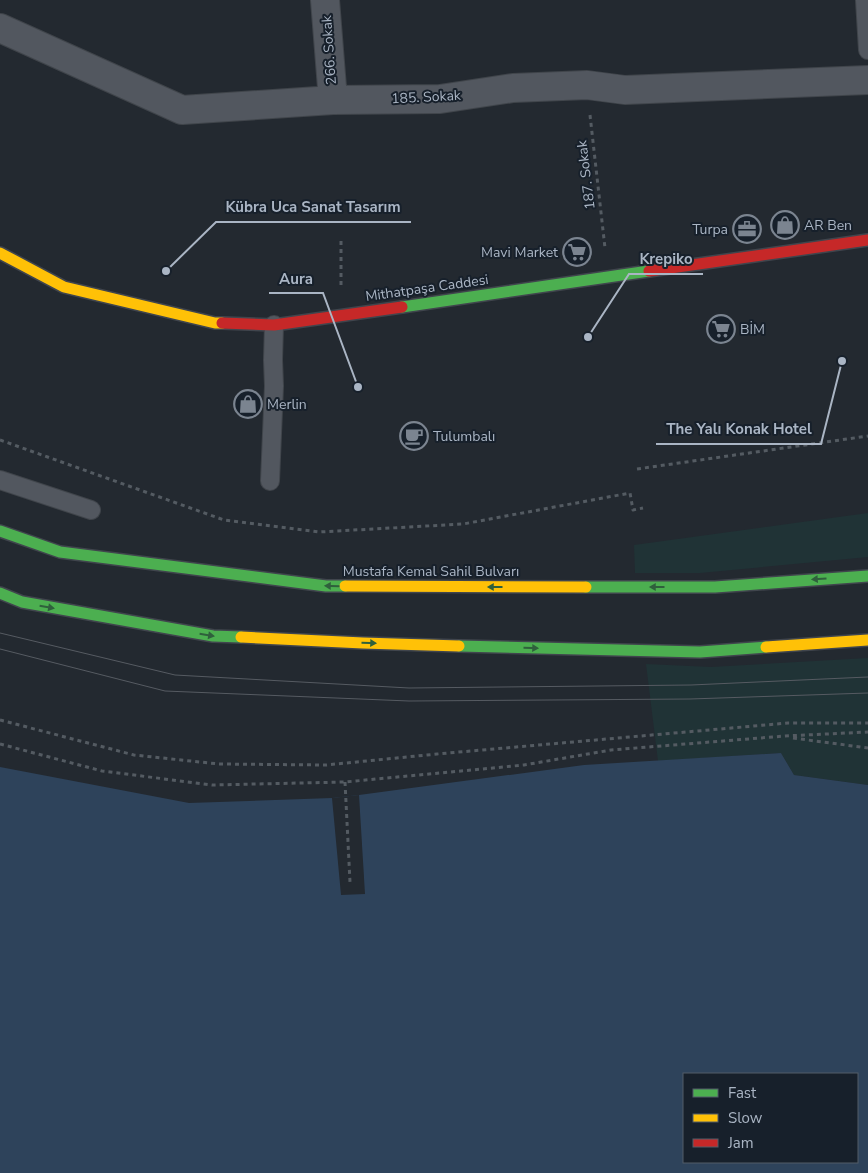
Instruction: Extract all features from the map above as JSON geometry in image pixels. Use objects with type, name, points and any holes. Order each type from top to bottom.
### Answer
[{"type":"main road","name":"Mithatpaşa Caddesi","points":[[0,253],[64,287],[215,324],[274,325],[868,240]]},
{"type":"main road","name":"Mustafa Kemal Sahil Bulvarı","points":[[0,531],[60,552],[326,586],[715,587],[868,576]]},
{"type":"main road","points":[[0,594],[22,602],[213,636],[363,643],[700,652],[868,640]]},
{"type":"street","name":"266. Sokak","points":[[325,0],[333,100]]},
{"type":"street","name":"185. Sokak","points":[[0,28],[182,110],[333,100],[440,99],[513,88],[587,85],[625,90],[868,80]]},
{"type":"lane","points":[[865,0],[868,50]]},
{"type":"lane","points":[[270,481],[274,386],[274,325]]},
{"type":"lane","points":[[0,480],[92,510]]},
{"type":"path","name":"187. Sokak","points":[[587,85],[606,254]]},
{"type":"path","points":[[341,240],[341,288]]},
{"type":"path","points":[[637,469],[868,436]]},
{"type":"path","points":[[0,440],[224,520],[319,532],[463,524],[630,493],[634,510],[643,508]]},
{"type":"path","points":[[0,720],[134,755],[218,764],[326,764],[788,723],[868,723]]},
{"type":"path","points":[[0,744],[102,771],[212,785],[345,782],[524,765],[611,750],[785,736],[868,732]]},
{"type":"path","points":[[785,736],[868,748]]},
{"type":"path","points":[[345,782],[350,882]]},
{"type":"green space","points":[[868,513],[868,557],[700,573],[635,573],[634,545]]},
{"type":"green space","points":[[868,658],[868,785],[794,775],[781,753],[658,761],[646,664],[711,667]]},
{"type":"water","points":[[781,753],[794,775],[868,785],[868,1173],[0,1173],[0,767],[189,803],[332,798],[584,765]]},
{"type":"pier","points":[[359,795],[365,894],[341,895],[332,798]]},
{"type":"tram line","points":[[0,633],[175,675],[409,688],[691,685],[868,677]]},
{"type":"tram line","points":[[0,649],[165,691],[409,701],[690,699],[868,693]]},
{"type":"traffic: fast","points":[[402,307],[649,271]]},
{"type":"traffic: fast","points":[[0,531],[60,552],[326,586],[345,586]]},
{"type":"traffic: fast","points":[[586,587],[715,587],[868,576]]},
{"type":"traffic: fast","points":[[0,593],[22,602],[213,636],[241,637]]},
{"type":"traffic: fast","points":[[459,646],[700,652],[766,647]]},
{"type":"traffic: slow","points":[[0,253],[64,287],[215,323],[222,323]]},
{"type":"traffic: slow","points":[[345,586],[586,587]]},
{"type":"traffic: slow","points":[[241,637],[459,646]]},
{"type":"traffic: slow","points":[[766,647],[868,640]]},
{"type":"traffic: jam","points":[[649,271],[868,240]]},
{"type":"traffic: jam","points":[[222,323],[274,325],[402,307]]},
{"type":"place","name":"AR Ben","points":[[785,225]]},
{"type":"place","name":"Turpa","points":[[747,229]]},
{"type":"place","name":"Mavi Market","points":[[577,252]]},
{"type":"place","name":"Kübra Uca Sanat Tasarım","points":[[166,271]]},
{"type":"place","name":"BİM","points":[[721,329]]},
{"type":"place","name":"Krepiko","points":[[588,337]]},
{"type":"place","name":"The Yalı Konak Hotel","points":[[842,361]]},
{"type":"place","name":"Aura","points":[[358,387]]},
{"type":"place","name":"Merlin","points":[[248,404]]},
{"type":"place","name":"Tulumbalı","points":[[414,436]]}]
